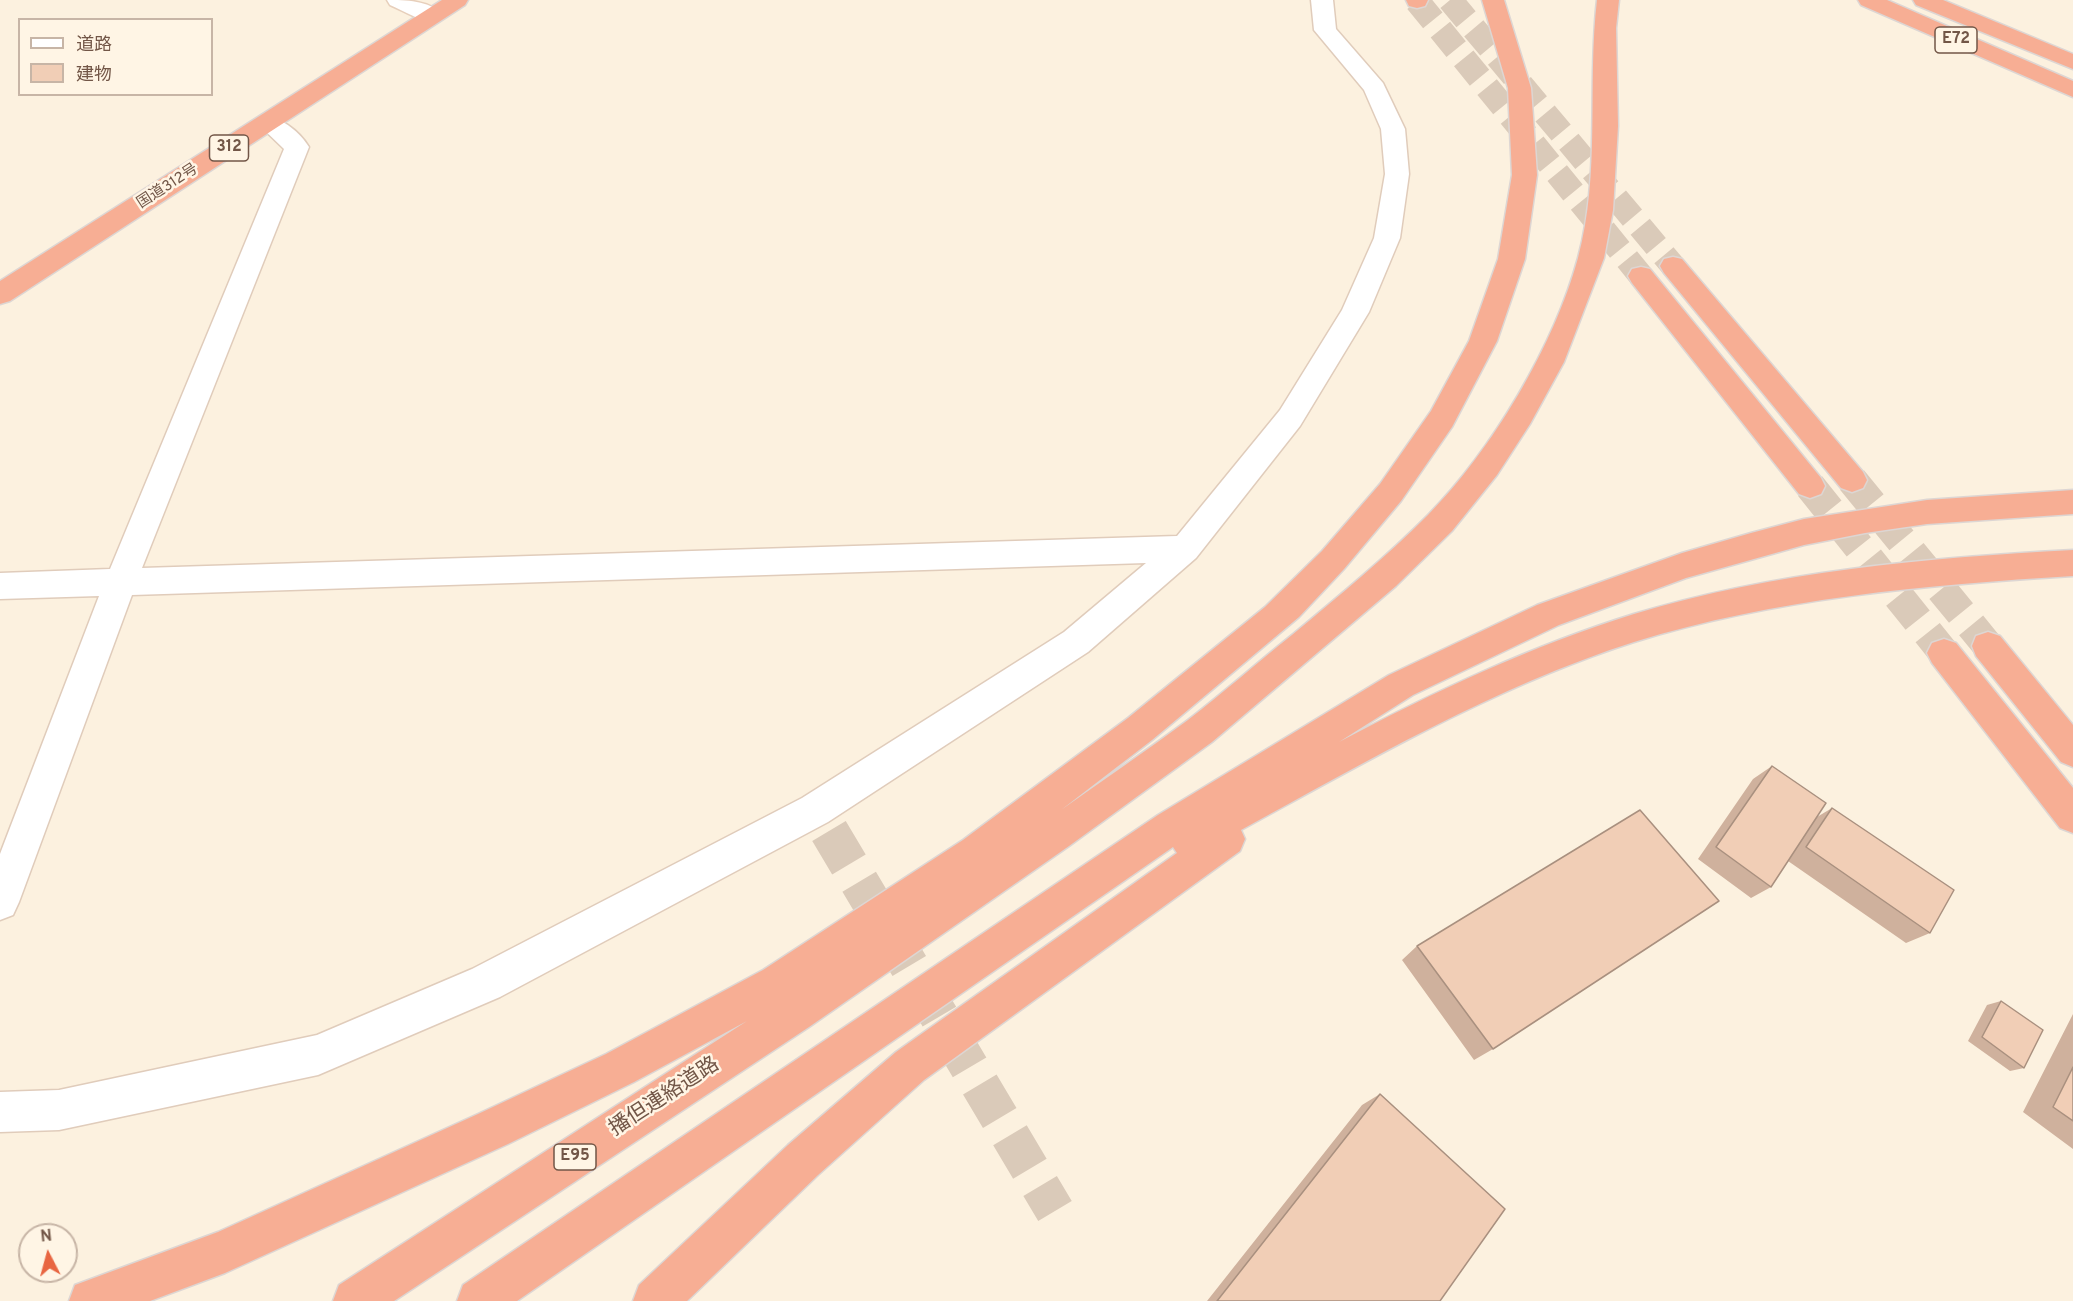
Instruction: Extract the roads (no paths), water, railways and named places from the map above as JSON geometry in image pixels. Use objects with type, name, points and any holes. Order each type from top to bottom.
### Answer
[{"type":"highway","name":"国道312号","points":[[0,294],[457,0]]},
{"type":"highway","points":[[1091,789],[1287,607],[1358,534],[1411,467],[1454,400],[1484,342],[1506,283],[1518,233],[1525,181],[1525,121],[1516,69],[1503,23],[1493,0]]},
{"type":"highway","points":[[91,1301],[225,1251],[493,1129],[620,1068],[786,999],[1056,834],[1200,731],[1385,577],[1441,522],[1497,450],[1520,416],[1550,362],[1573,309],[1590,258],[1600,210],[1606,126],[1605,28],[1608,0]]},
{"type":"highway","name":"E72","points":[[1869,0],[2073,90]]},
{"type":"highway","name":"E72","points":[[1924,0],[2068,60]]},
{"type":"highway","points":[[1673,266],[1852,480]]},
{"type":"highway","points":[[1641,276],[1810,486]]},
{"type":"highway","points":[[883,1023],[1191,838],[1548,615],[1682,566],[1772,541],[1855,523],[1927,512],[2073,501]]},
{"type":"highway","points":[[479,1301],[1170,827],[1412,699],[1691,613],[1831,584],[1908,574],[2073,563]]},
{"type":"highway","points":[[786,999],[1140,729],[1287,607]]},
{"type":"highway","points":[[786,999],[1316,635]]},
{"type":"highway","points":[[1988,646],[2073,751]]},
{"type":"highway","points":[[1944,653],[2073,816]]},
{"type":"highway","points":[[910,1066],[1196,859],[1317,778],[1412,699]]},
{"type":"highway","points":[[655,1301],[803,1160],[910,1066],[1191,838]]},
{"type":"highway","name":"播但連絡道路","points":[[355,1301],[786,999]]},
{"type":"street","points":[[399,0],[431,15]]},
{"type":"street","points":[[0,1112],[59,1110],[318,1055],[486,983],[822,821],[1076,642],[1185,549],[1290,418],[1355,312],[1387,238],[1398,174],[1394,129],[1375,88],[1325,30],[1322,0]]},
{"type":"street","points":[[0,902],[121,581],[297,147],[268,123]]},
{"type":"street","points":[[0,586],[1185,549]]},
{"type":"tunnel","points":[[1450,0],[1673,266]]},
{"type":"tunnel","points":[[1417,1],[1641,276]]},
{"type":"tunnel","points":[[1852,480],[1988,646]]},
{"type":"tunnel","points":[[1810,486],[1944,653]]},
{"type":"tunnel","points":[[829,831],[1055,1211]]}]
